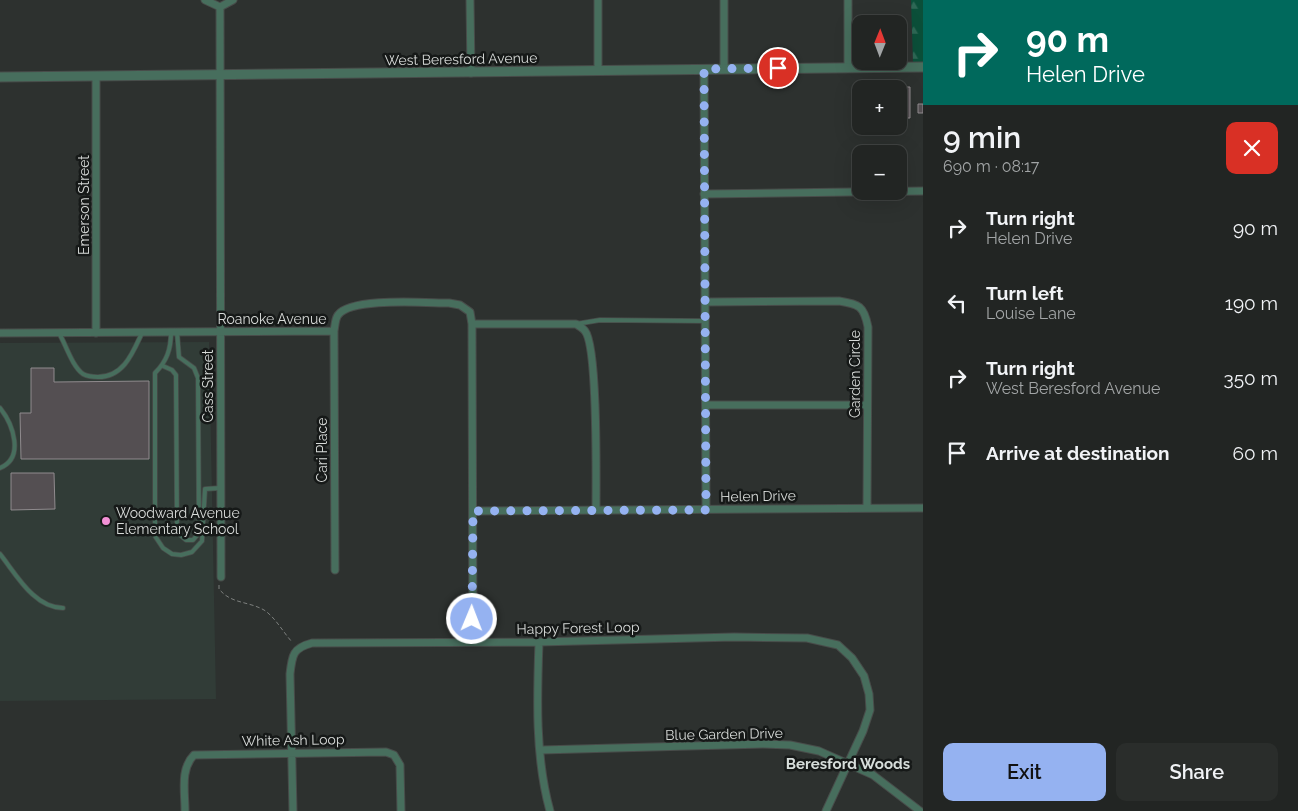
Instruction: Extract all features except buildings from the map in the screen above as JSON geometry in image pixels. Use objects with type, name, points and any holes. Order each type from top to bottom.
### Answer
[{"type":"street","points":[[205,0],[220,7],[233,0]]},
{"type":"street","points":[[470,0],[471,73]]},
{"type":"street","points":[[598,0],[598,70]]},
{"type":"street","points":[[724,0],[724,68]]},
{"type":"street","points":[[848,0],[848,68]]},
{"type":"street","name":"Cass Street","points":[[220,7],[221,577]]},
{"type":"street","name":"West Beresford Avenue","points":[[0,78],[923,67]]},
{"type":"street","points":[[704,69],[706,510]]},
{"type":"street","name":"Emerson Street","points":[[96,76],[96,333]]},
{"type":"street","points":[[704,194],[923,192]]},
{"type":"street","name":"Garden Circle","points":[[706,302],[839,301],[857,304],[866,314],[868,327],[868,508]]},
{"type":"street","name":"Roanoke Avenue","points":[[0,333],[334,331],[337,316],[344,310],[359,304],[449,303],[460,305],[470,312],[472,324]]},
{"type":"street","points":[[473,642],[472,324],[576,324],[586,331],[590,348],[595,405],[596,510]]},
{"type":"street","name":"Cari Place","points":[[334,331],[335,570]]},
{"type":"street","points":[[706,405],[867,405]]},
{"type":"street","name":"Helen Drive","points":[[473,511],[923,508]]},
{"type":"street","name":"Happy Forest Loop","points":[[292,811],[290,674],[292,656],[300,646],[312,643],[539,642],[780,637],[807,638],[838,646],[852,658],[864,676],[869,694],[870,710],[826,811]]},
{"type":"street","points":[[539,642],[538,678],[541,772],[550,811]]},
{"type":"street","name":"Blue Garden Drive","points":[[541,750],[781,744],[819,751],[873,776],[920,811]]},
{"type":"street","name":"White Ash Loop","points":[[185,811],[184,775],[186,763],[194,755],[386,752],[394,755],[400,765],[401,811]]},
{"type":"lane","points":[[576,324],[600,320],[706,321]]},
{"type":"lane","points":[[174,332],[179,357],[194,368],[198,378],[202,489],[202,541],[192,552],[181,556],[172,554],[162,548],[155,536],[155,373],[163,366],[170,352],[174,332]]},
{"type":"lane","points":[[59,333],[78,368],[84,374],[102,377],[119,372],[132,354],[142,333]]},
{"type":"lane","points":[[163,366],[172,370],[176,375],[177,528],[178,534],[186,540],[193,540],[199,533],[202,489]]},
{"type":"lane","points":[[0,408],[10,420],[13,429],[14,456],[9,464],[0,468]]},
{"type":"lane","points":[[202,489],[220,488]]},
{"type":"lane","points":[[0,554],[33,594],[52,608],[62,608]]},
{"type":"path","points":[[221,577],[218,589],[223,595],[229,599],[264,610],[292,642]]},
{"type":"shaded area","name":"Woodward Avenue Elementary School","points":[[209,342],[216,699],[0,701],[0,343]]},
{"type":"green space","points":[[911,0],[923,0],[923,62],[913,62]]},
{"type":"place","name":"Woodward Avenue Elementary School","points":[[106,521]]},
{"type":"district","name":"Beresford Woods","points":[[848,764]]},
{"type":"route","points":[[472,619],[473,511],[706,510],[704,69],[778,68]]}]
